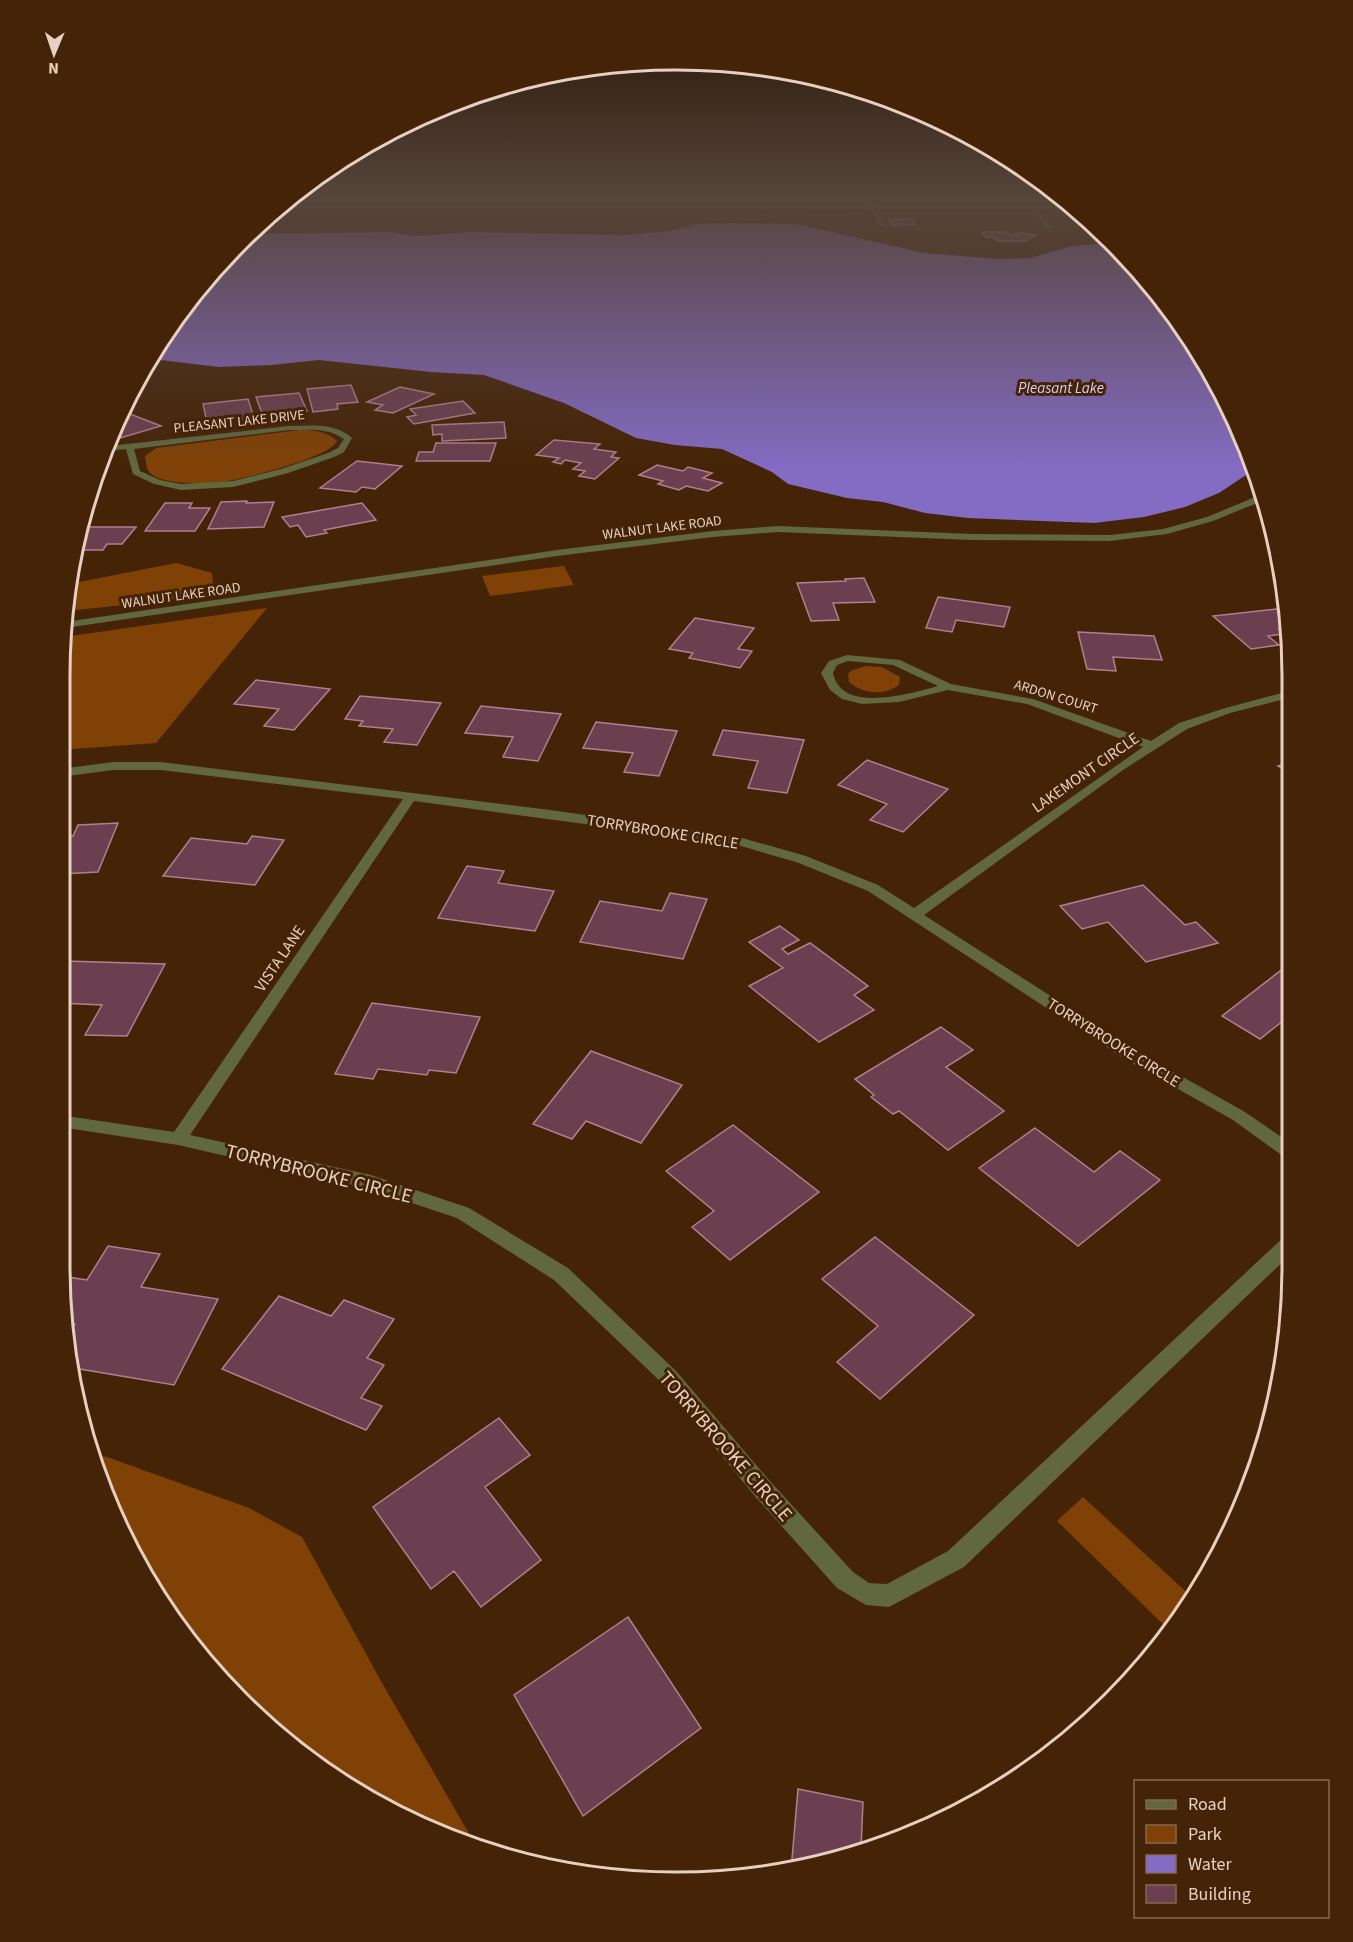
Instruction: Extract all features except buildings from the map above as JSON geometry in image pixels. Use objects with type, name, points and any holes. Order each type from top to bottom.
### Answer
[{"type":"street","name":"PLEASANT LAKE DRIVE","points":[[116,448],[314,426],[336,430],[348,438],[341,450],[331,455],[256,478],[209,487],[169,486],[144,477],[136,472],[129,447]]},
{"type":"street","name":"WALNUT LAKE ROAD","points":[[73,624],[547,554],[713,534],[778,529],[972,537],[1110,538],[1164,532],[1210,519],[1256,500]]},
{"type":"street","name":"ARDON COURT","points":[[948,687],[895,701],[856,699],[840,694],[829,683],[827,674],[833,663],[847,658],[880,658],[896,662],[948,687],[1029,701],[1152,746]]},
{"type":"street","name":"LAKEMONT CIRCLE","points":[[914,915],[1119,767],[1152,746],[1193,723],[1226,711],[1282,696]]},
{"type":"street","name":"TORRYBROOKE CIRCLE","points":[[70,772],[113,766],[161,766],[550,814],[735,840],[801,859],[873,888],[1129,1054],[1239,1116],[1282,1146]]},
{"type":"street","name":"VISTA LANE","points":[[178,1139],[410,798]]},
{"type":"street","name":"TORRYBROOKE CIRCLE","points":[[70,1123],[178,1139],[371,1182],[463,1213],[561,1274],[669,1377],[760,1487],[837,1572],[866,1594],[889,1596],[956,1559],[1282,1250]]},
{"type":"green space","points":[[299,430],[324,433],[337,441],[331,448],[302,461],[264,473],[220,482],[174,482],[157,478],[146,466],[145,456],[156,448]]},
{"type":"green space","points":[[176,563],[212,573],[213,585],[172,600],[75,610],[78,582]]},
{"type":"green space","points":[[564,566],[574,585],[490,596],[482,576]]},
{"type":"green space","points":[[267,608],[156,743],[70,749],[72,636]]},
{"type":"green space","points":[[866,666],[882,667],[900,677],[899,685],[887,691],[874,692],[861,689],[849,682],[848,674],[852,670]]},
{"type":"green space","points":[[102,1456],[249,1508],[302,1537],[382,1683],[469,1834],[408,1809],[373,1790],[308,1746],[248,1694],[196,1634],[152,1568],[133,1534]]},
{"type":"green space","points":[[1083,1497],[1186,1592],[1164,1625],[1057,1521]]},
{"type":"water","name":"Pleasant Lake","points":[[212,289],[1141,289],[1180,340],[1201,374],[1220,408],[1247,474],[1219,493],[1185,507],[1144,517],[1094,523],[968,518],[925,513],[883,502],[847,498],[788,484],[772,472],[722,449],[675,445],[636,438],[564,403],[484,375],[431,372],[319,360],[219,367],[160,360]]}]
